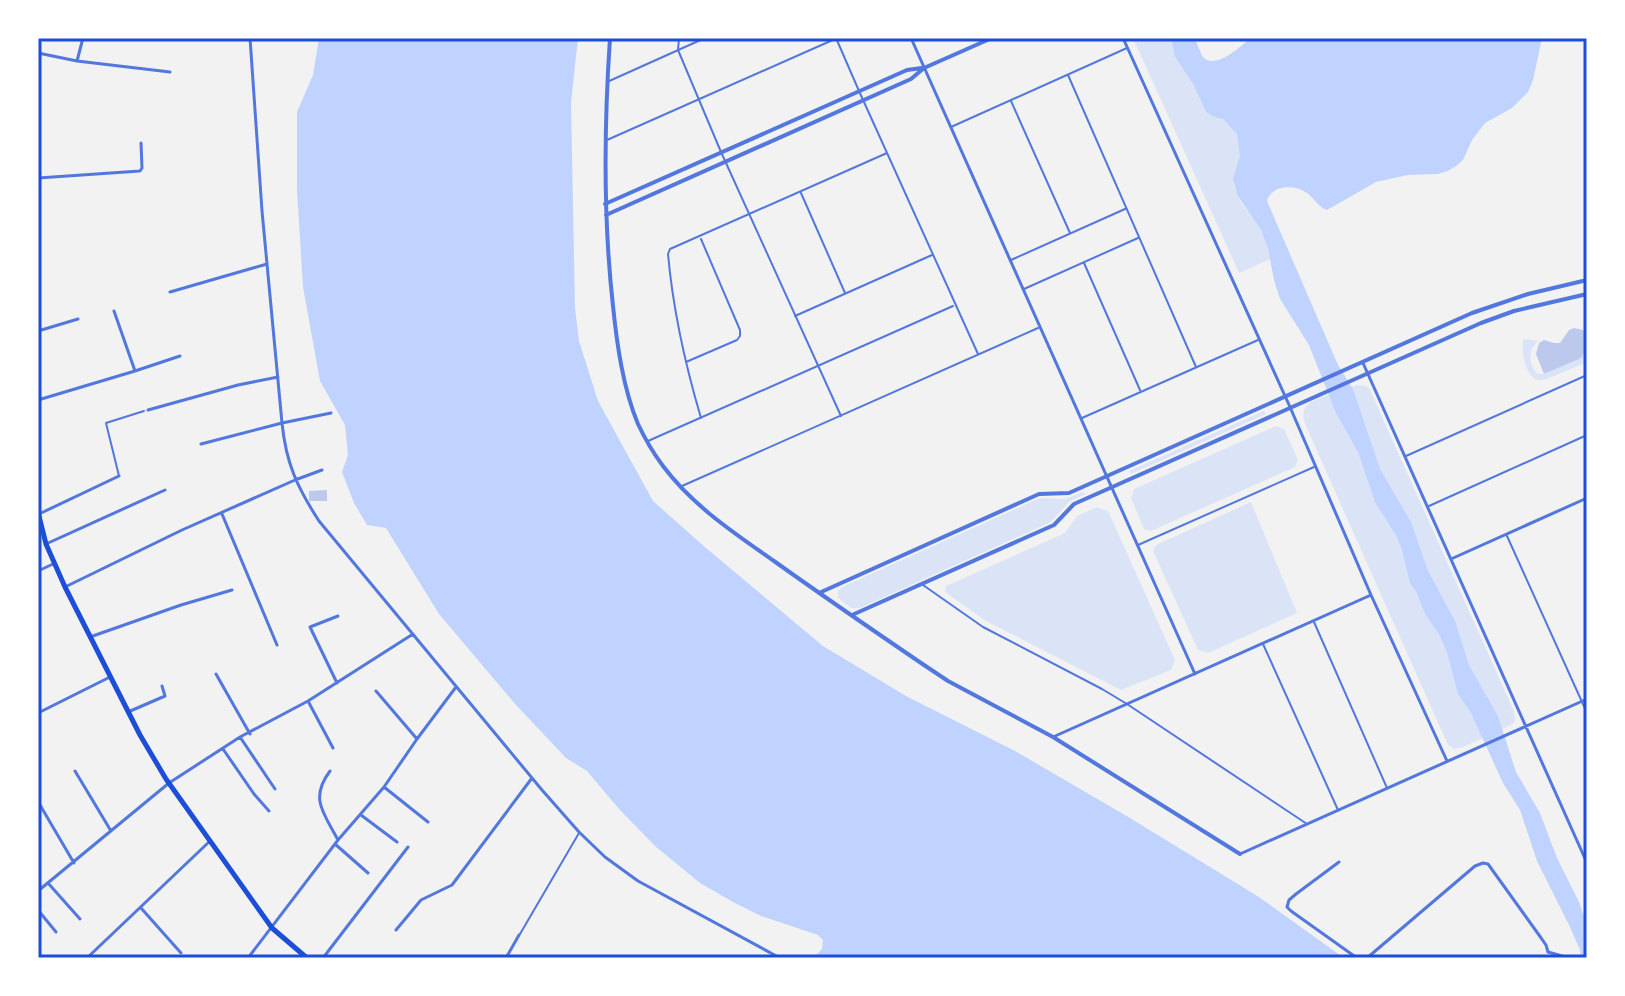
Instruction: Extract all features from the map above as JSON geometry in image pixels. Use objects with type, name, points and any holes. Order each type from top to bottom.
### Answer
[{"type":"main road","points":[[38,513],[46,544],[65,587],[128,712],[169,783],[272,928],[307,958]]},
{"type":"street","points":[[77,61],[83,38]]},
{"type":"street","points":[[250,38],[282,423],[284,441],[300,492],[319,521],[579,832],[605,857],[638,881],[780,958]]},
{"type":"street","points":[[610,38],[605,204],[608,262],[616,332],[628,390],[647,442],[681,487],[712,517],[948,681],[1053,737],[1240,854],[1587,699]]},
{"type":"street","points":[[911,38],[1195,674]]},
{"type":"street","points":[[606,215],[911,79],[924,68],[992,38]]},
{"type":"street","points":[[1123,38],[1447,761]]},
{"type":"street","points":[[38,53],[170,72]]},
{"type":"street","points":[[605,204],[907,70],[924,68]]},
{"type":"street","points":[[38,178],[140,171],[141,143]]},
{"type":"street","points":[[170,292],[267,264]]},
{"type":"street","points":[[819,593],[1039,494],[1069,493],[1458,319],[1501,302],[1587,280]]},
{"type":"street","points":[[852,616],[1054,525],[1074,504],[1481,323],[1514,311],[1587,294]]},
{"type":"street","points":[[114,311],[135,371]]},
{"type":"street","points":[[38,331],[78,319]]},
{"type":"street","points":[[38,400],[180,356]]},
{"type":"street","points":[[1362,362],[1587,863]]},
{"type":"street","points":[[146,411],[278,377]]},
{"type":"street","points":[[201,444],[331,413]]},
{"type":"street","points":[[65,587],[182,530],[322,470]]},
{"type":"street","points":[[38,513],[119,476]]},
{"type":"street","points":[[46,544],[165,490]]},
{"type":"street","points":[[1451,559],[1587,498]]},
{"type":"street","points":[[222,514],[277,645]]},
{"type":"street","points":[[38,571],[54,564]]},
{"type":"street","points":[[90,637],[232,590]]},
{"type":"street","points":[[1053,737],[1371,595]]},
{"type":"street","points":[[337,683],[310,627],[338,616]]},
{"type":"street","points":[[38,891],[169,783],[240,737],[308,701],[413,634]]},
{"type":"street","points":[[216,674],[250,734]]},
{"type":"street","points":[[38,713],[110,677]]},
{"type":"street","points":[[128,712],[165,696],[162,686]]},
{"type":"street","points":[[248,958],[337,842],[384,787],[456,687]]},
{"type":"street","points":[[376,691],[417,739]]},
{"type":"street","points":[[308,701],[333,748]]},
{"type":"street","points":[[240,737],[275,789]]},
{"type":"street","points":[[223,749],[269,811]]},
{"type":"street","points":[[75,771],[111,831]]},
{"type":"street","points":[[330,771],[320,787],[318,799],[337,842],[368,873]]},
{"type":"street","points":[[396,930],[421,900],[452,885],[532,778]]},
{"type":"street","points":[[384,787],[428,822]]},
{"type":"street","points":[[40,805],[74,863]]},
{"type":"street","points":[[361,815],[397,842]]},
{"type":"street","points":[[87,958],[210,841]]},
{"type":"street","points":[[323,958],[408,847]]},
{"type":"street","points":[[1339,862],[1289,900],[1287,907],[1357,958]]},
{"type":"street","points":[[1367,958],[1475,866],[1483,863],[1488,864],[1548,952]]},
{"type":"street","points":[[48,883],[80,919]]},
{"type":"street","points":[[141,908],[181,953]]},
{"type":"street","points":[[38,910],[56,932]]},
{"type":"street","points":[[506,958],[519,935]]},
{"type":"street","points":[[1548,952],[1569,958]]},
{"type":"street","points":[[1542,958],[1548,952]]},
{"type":"lane","points":[[679,38],[678,50],[725,162],[841,416]]},
{"type":"lane","points":[[607,82],[705,38]]},
{"type":"lane","points":[[606,141],[836,38],[978,355]]},
{"type":"lane","points":[[951,127],[1128,48]]},
{"type":"lane","points":[[1068,75],[1196,367]]},
{"type":"lane","points":[[1011,100],[1070,233]]},
{"type":"lane","points":[[701,418],[685,363],[671,288],[670,249],[887,153]]},
{"type":"lane","points":[[800,191],[846,293]]},
{"type":"lane","points":[[1011,260],[1127,208]]},
{"type":"lane","points":[[685,363],[740,336],[700,236]]},
{"type":"lane","points":[[1023,290],[1140,238]]},
{"type":"lane","points":[[795,316],[933,255]]},
{"type":"lane","points":[[1084,263],[1141,392]]},
{"type":"lane","points":[[647,442],[955,305]]},
{"type":"lane","points":[[681,487],[1039,328]]},
{"type":"lane","points":[[1081,418],[1258,340]]},
{"type":"lane","points":[[1405,457],[1587,375]]},
{"type":"lane","points":[[119,476],[106,423],[146,411]]},
{"type":"lane","points":[[1428,507],[1587,435]]},
{"type":"lane","points":[[1138,545],[1315,467]]},
{"type":"lane","points":[[1507,535],[1587,713]]},
{"type":"lane","points":[[922,585],[983,627],[1127,704],[1307,824]]},
{"type":"lane","points":[[1313,621],[1387,788]]},
{"type":"lane","points":[[1262,643],[1338,810]]},
{"type":"lane","points":[[519,935],[579,832]]},
{"type":"shaded area","points":[[1133,38],[1171,38],[1175,57],[1193,84],[1206,112],[1223,119],[1237,134],[1240,154],[1234,186],[1238,198],[1260,229],[1270,259],[1239,273]]},
{"type":"shaded area","points":[[1523,340],[1538,341],[1530,358],[1538,374],[1545,374],[1587,354],[1587,361],[1551,377],[1537,379],[1529,373],[1525,363]]},
{"type":"shaded area","points":[[1357,385],[1369,388],[1513,709],[1513,724],[1463,747],[1454,749],[1448,745],[1305,424],[1304,410],[1311,402]]},
{"type":"shaded area","points":[[1264,411],[1266,414],[1131,474],[1129,471]]},
{"type":"shaded area","points":[[1276,426],[1284,429],[1298,460],[1295,467],[1151,531],[1144,529],[1131,498],[1134,489]]},
{"type":"shaded area","points":[[1083,492],[1085,494],[1069,502],[1051,522],[860,608],[851,608],[838,598],[842,587],[1040,498],[1065,499]]},
{"type":"shaded area","points":[[1251,502],[1297,613],[1208,653],[1198,650],[1153,551],[1156,545]]},
{"type":"shaded area","points":[[1097,507],[1108,511],[1175,660],[1171,670],[1121,690],[986,621],[945,592],[946,586],[1065,533],[1077,516]]},
{"type":"water","points":[[319,38],[578,38],[571,103],[575,308],[579,341],[598,401],[653,501],[823,646],[906,696],[1015,751],[1130,818],[1259,897],[1344,958],[813,958],[822,949],[823,940],[818,935],[761,916],[733,902],[700,883],[655,846],[587,771],[566,758],[516,705],[439,614],[386,528],[367,525],[354,503],[342,472],[348,455],[345,425],[320,381],[303,287],[297,190],[297,112],[313,75]]},
{"type":"water","points":[[1171,38],[1195,38],[1203,57],[1214,61],[1228,56],[1250,38],[1542,38],[1528,92],[1512,108],[1485,123],[1472,140],[1463,160],[1448,171],[1376,182],[1327,210],[1296,188],[1278,189],[1267,201],[1338,365],[1353,389],[1380,469],[1411,522],[1428,571],[1455,621],[1469,665],[1498,716],[1516,772],[1540,813],[1557,858],[1579,902],[1587,925],[1587,958],[1581,958],[1570,927],[1537,861],[1520,810],[1503,783],[1471,713],[1458,694],[1447,652],[1410,583],[1397,537],[1375,502],[1358,452],[1336,413],[1309,345],[1280,299],[1261,230],[1237,195],[1233,179],[1240,156],[1237,134],[1223,119],[1206,112],[1193,84],[1175,57]]},
{"type":"building","points":[[1574,328],[1587,331],[1586,351],[1581,358],[1544,374],[1536,354],[1539,343],[1544,340],[1560,343]]},
{"type":"building","points":[[327,490],[327,501],[309,501],[309,491]]}]
